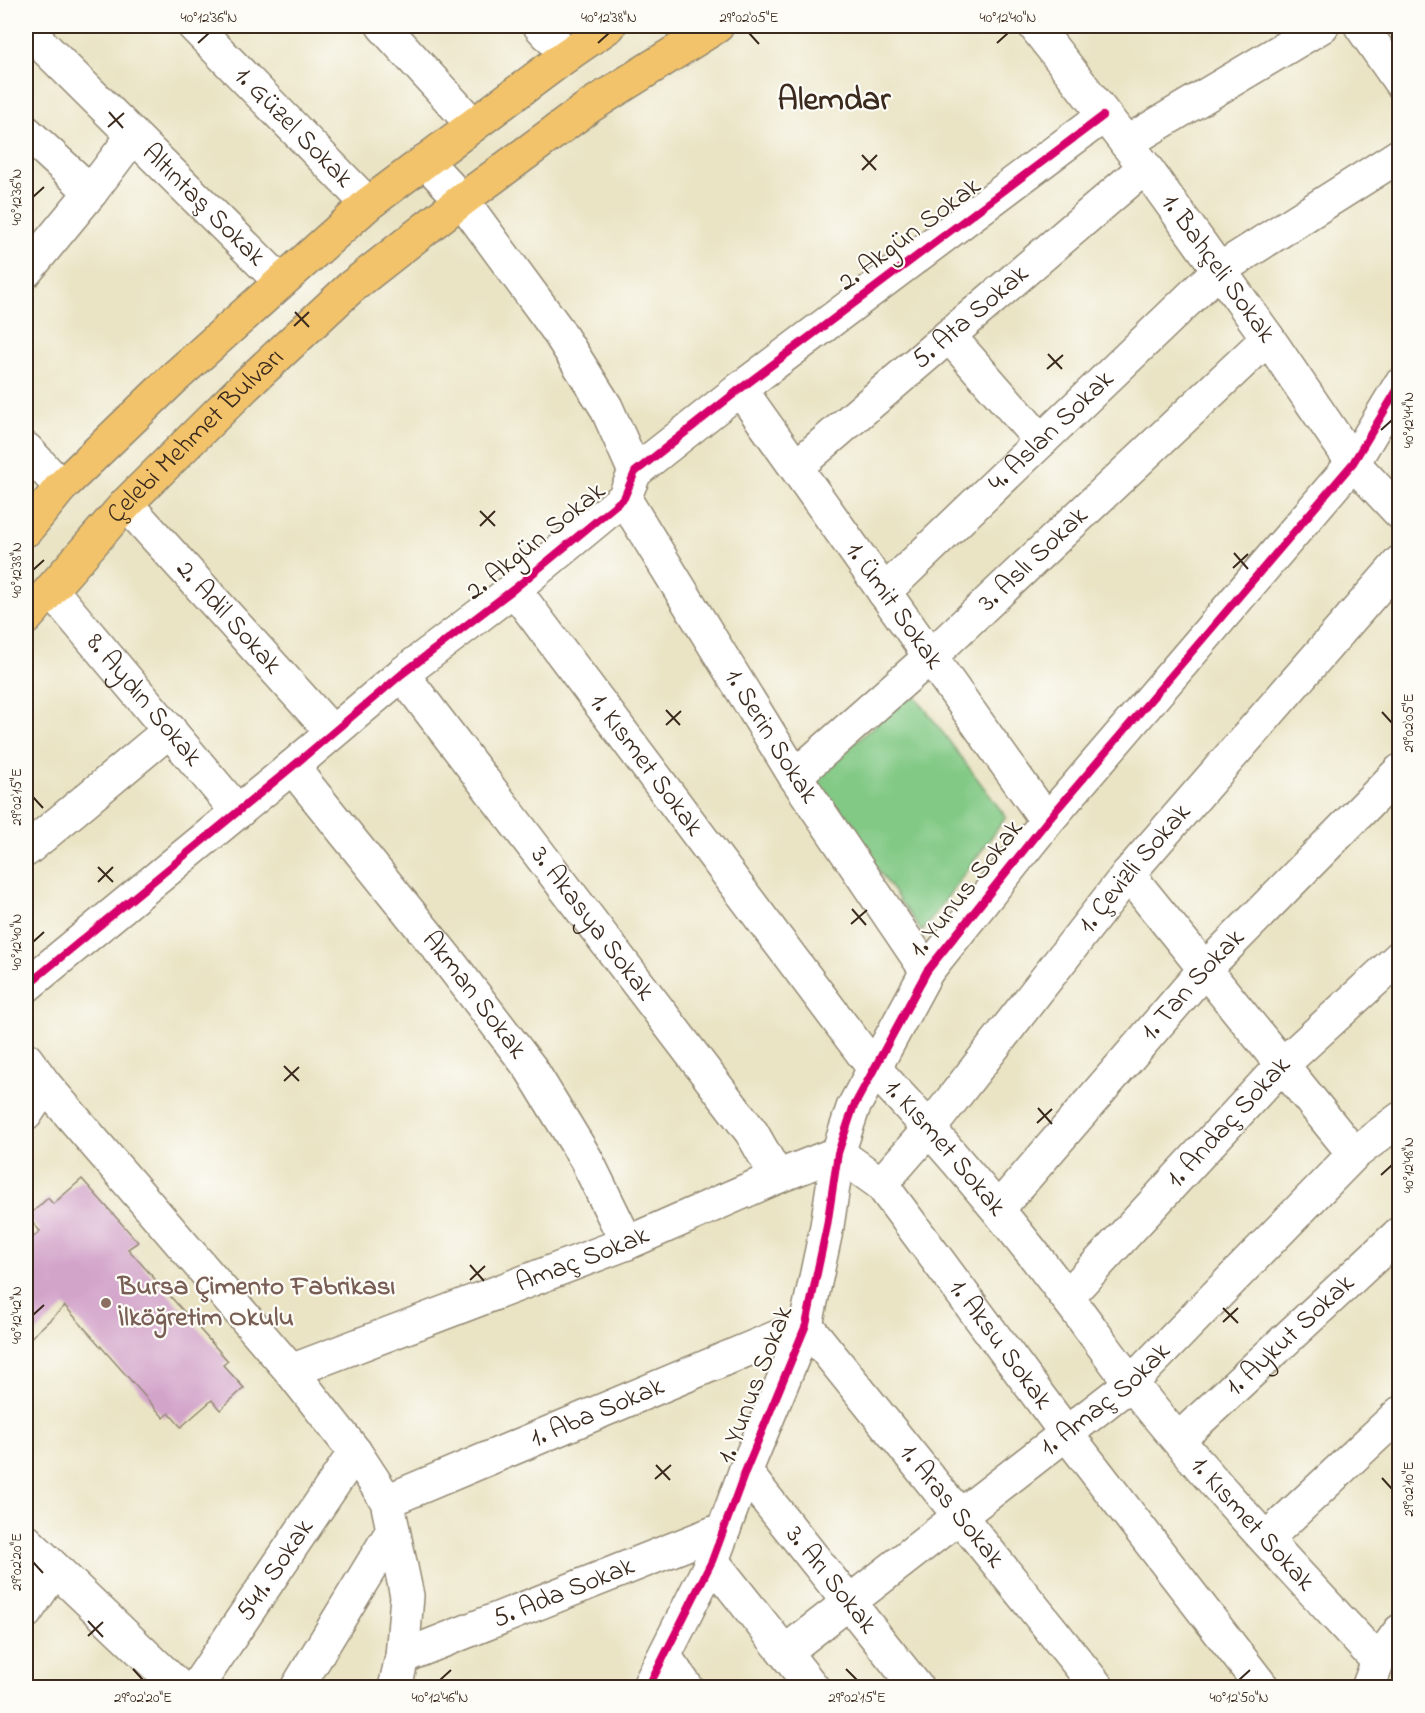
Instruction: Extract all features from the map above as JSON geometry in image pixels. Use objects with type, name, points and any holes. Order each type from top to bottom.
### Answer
[{"type":"main road","name":"Çelebi Mehmet Bulvarı","points":[[26,530],[61,488],[175,376],[368,204],[609,26]]},
{"type":"main road","name":"Çelebi Mehmet Bulvarı","points":[[26,618],[126,504],[245,386],[350,288],[462,200],[590,106],[717,26]]},
{"type":"street","name":"1. Güzel Sokak","points":[[194,26],[368,204]]},
{"type":"street","points":[[383,26],[473,125]]},
{"type":"street","points":[[540,26],[567,55]]},
{"type":"street","name":"5. Ata Sokak","points":[[796,467],[949,336],[1136,155],[1322,26]]},
{"type":"street","points":[[1360,26],[1400,82]]},
{"type":"street","name":"Altıntaş Sokak","points":[[26,29],[280,281]]},
{"type":"street","name":"1. Bahçeli Sokak","points":[[1051,31],[1103,116],[1136,155],[1268,338],[1353,463],[1400,513]]},
{"type":"street","name":"2. Akgün Sokak","points":[[26,986],[402,674],[514,590],[740,389],[1103,116]]},
{"type":"street","points":[[26,132],[91,192]]},
{"type":"street","points":[[26,271],[91,192],[133,136]]},
{"type":"street","name":"4. Aslan Sokak","points":[[884,592],[1219,270],[1400,155]]},
{"type":"street","name":"1. Serin Sokak","points":[[425,161],[462,200],[556,328],[606,407],[630,485],[795,776],[927,971]]},
{"type":"street","points":[[949,336],[1041,441]]},
{"type":"street","name":"3. Aslı Sokak","points":[[795,776],[931,656],[1268,338]]},
{"type":"street","name":"1. Yunus Sokak","points":[[648,1688],[712,1561],[745,1472],[806,1325],[838,1153],[853,1108],[873,1067],[927,971],[1047,821],[1353,463],[1400,385]]},
{"type":"street","name":"1. Ümit Sokak","points":[[740,389],[1047,821]]},
{"type":"street","points":[[26,449],[61,488]]},
{"type":"street","name":"2. Adil Sokak","points":[[126,504],[332,732]]},
{"type":"street","name":"1. Çevizli Sokak","points":[[881,1184],[930,1128],[1128,874],[1400,562]]},
{"type":"street","name":"8. Aydın Sokak","points":[[51,590],[238,812]]},
{"type":"street","name":"1. Kısmet Sokak","points":[[514,590],[873,1067],[930,1128],[998,1209],[1131,1383],[1266,1539],[1373,1674]]},
{"type":"street","name":"3. Akasya Sokak","points":[[402,674],[752,1133],[777,1177]]},
{"type":"street","points":[[26,850],[170,730]]},
{"type":"street","name":"Akman Sokak","points":[[292,767],[450,963],[531,1069],[586,1159],[627,1243]]},
{"type":"street","name":"1. Tan Sokak","points":[[998,1209],[1205,969],[1400,771]]},
{"type":"street","points":[[1128,874],[1354,1154]]},
{"type":"street","name":"1. Andaç Sokak","points":[[1067,1297],[1282,1065],[1400,957]]},
{"type":"street","points":[[26,1114],[35,1072]]},
{"type":"street","points":[[35,1072],[291,1371],[355,1452],[390,1516],[407,1596],[399,1672]]},
{"type":"street","name":"1. Amaç Sokak","points":[[785,1653],[1131,1383],[1354,1154],[1400,1119]]},
{"type":"street","name":"Amaç Sokak","points":[[291,1371],[627,1243],[777,1177],[838,1153]]},
{"type":"street","name":"1. Aksu Sokak","points":[[838,1153],[881,1184],[1066,1433],[1263,1688]]},
{"type":"street","name":"1. Aykut Sokak","points":[[1179,1439],[1400,1233]]},
{"type":"street","name":"1. Aba Sokak","points":[[390,1516],[806,1325]]},
{"type":"street","name":"1. Aras Sokak","points":[[806,1325],[1098,1688]]},
{"type":"street","points":[[1266,1539],[1400,1413]]},
{"type":"street","name":"541. Sokak","points":[[196,1688],[355,1452]]},
{"type":"street","name":"3. Arı Sokak","points":[[745,1472],[917,1688]]},
{"type":"street","points":[[297,1688],[390,1516]]},
{"type":"street","name":"5. Ada Sokak","points":[[399,1672],[724,1529]]},
{"type":"street","points":[[26,1541],[180,1688]]},
{"type":"street","points":[[712,1561],[813,1688]]},
{"type":"street","points":[[26,1611],[55,1569]]},
{"type":"street","points":[[1373,1674],[1400,1631]]},
{"type":"street","points":[[665,1657],[687,1688]]},
{"type":"green space","points":[[913,693],[1006,817],[922,932],[813,778]]},
{"type":"building","points":[[82,1179],[138,1242],[128,1249],[228,1361],[223,1365],[244,1388],[220,1410],[212,1400],[181,1427],[169,1413],[164,1418],[65,1306],[26,1342],[26,1244],[40,1231],[27,1217],[48,1198],[53,1204]]},
{"type":"cycle path","points":[[26,986],[402,674],[514,589],[624,498],[635,472],[740,389],[1103,116]]},
{"type":"cycle path","points":[[648,1688],[712,1561],[745,1472],[806,1325],[827,1226],[838,1153],[853,1108],[927,971],[1047,821],[1353,463],[1400,385]]},
{"type":"place","name":"Bursa Çimento Fabrikası İlköğretim Okulu","points":[[106,1303]]},
{"type":"district","name":"Alemdar","points":[[834,101]]}]
